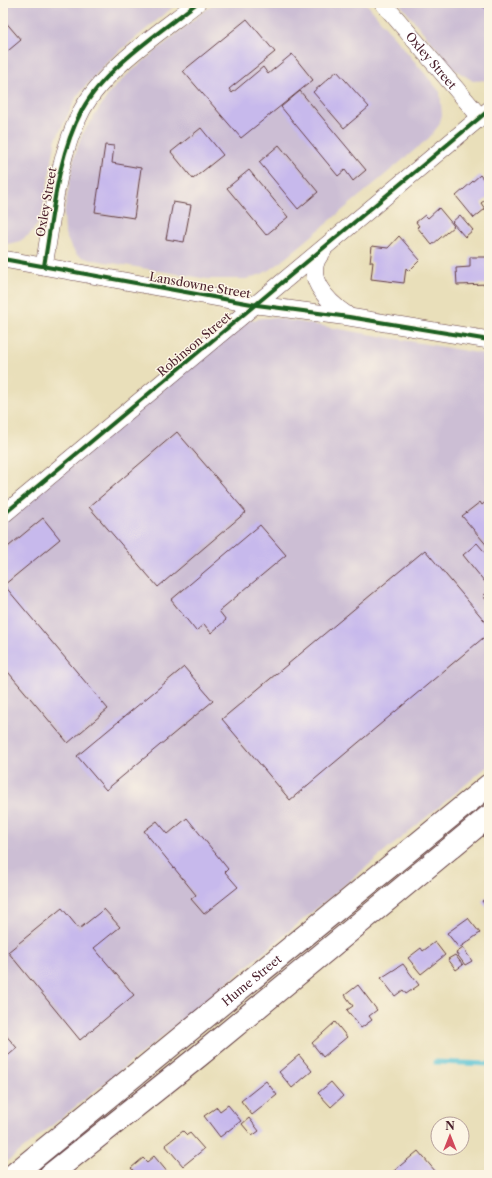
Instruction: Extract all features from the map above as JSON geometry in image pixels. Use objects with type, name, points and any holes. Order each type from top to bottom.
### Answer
[{"type":"main road","name":"Hume Street","points":[[13,1175],[489,785]]},
{"type":"main road","name":"Hume Street","points":[[50,1175],[199,1056],[489,816]]},
{"type":"street","name":"Oxley Street","points":[[44,266],[62,168],[69,140],[82,109],[103,82],[127,59],[197,3]]},
{"type":"street","name":"Oxley Street","points":[[383,3],[484,113]]},
{"type":"street","name":"Robinson Street","points":[[3,515],[257,305],[484,113]]},
{"type":"street","name":"Robinson Street","points":[[335,238],[316,258],[314,269],[316,280],[330,303],[349,317]]},
{"type":"street","name":"Lansdowne Street","points":[[3,260],[44,266],[257,305],[349,317],[489,340]]},
{"type":"shaded area","points":[[3,3],[178,3],[110,59],[77,96],[56,139],[42,213],[37,225],[30,234],[20,241],[8,244],[3,244]]},
{"type":"shaded area","points":[[214,3],[366,3],[440,92],[442,115],[439,125],[429,138],[277,265],[262,274],[246,279],[208,279],[88,259],[77,255],[65,234],[64,214],[74,158],[82,135],[110,92],[127,75]]},
{"type":"shaded area","points":[[399,3],[489,3],[489,80],[473,81],[454,69]]},
{"type":"shaded area","points":[[262,318],[276,318],[489,355],[489,765],[174,1027],[3,1165],[3,522],[243,322]]},
{"type":"building","points":[[480,3],[489,3],[489,14]]},
{"type":"building","points":[[3,19],[21,40],[3,55]]},
{"type":"building","points":[[247,19],[275,52],[229,89],[232,93],[263,67],[268,74],[292,54],[313,80],[241,138],[183,71]]},
{"type":"building","points":[[337,71],[369,107],[344,128],[313,92]]},
{"type":"building","points":[[300,91],[366,170],[353,181],[345,170],[338,176],[281,107]]},
{"type":"building","points":[[201,128],[223,155],[193,179],[171,152]]},
{"type":"building","points":[[105,145],[114,146],[112,163],[141,168],[134,218],[95,212]]},
{"type":"building","points":[[279,145],[318,192],[298,209],[259,162]]},
{"type":"building","points":[[249,170],[288,217],[266,235],[227,188]]},
{"type":"building","points":[[480,175],[489,186],[489,197],[481,203],[485,209],[474,218],[456,196]]},
{"type":"building","points":[[173,202],[191,205],[184,242],[166,239]]},
{"type":"building","points":[[439,208],[454,226],[432,245],[417,227],[419,226],[416,222],[425,215],[428,218]]},
{"type":"building","points":[[460,215],[473,230],[465,237],[452,222]]},
{"type":"building","points":[[399,236],[420,260],[409,271],[406,268],[404,283],[371,279],[373,262],[370,262],[372,246],[388,248]]},
{"type":"building","points":[[470,257],[489,257],[489,284],[457,285],[456,268],[470,267]]},
{"type":"building","points":[[177,432],[246,512],[158,587],[89,507]]},
{"type":"building","points":[[489,499],[489,548],[462,516],[480,502],[482,505]]},
{"type":"building","points":[[43,518],[60,539],[4,585],[108,709],[68,743],[3,666],[3,551]]},
{"type":"building","points":[[260,525],[286,555],[219,611],[226,620],[211,633],[204,624],[196,631],[171,600]]},
{"type":"building","points":[[477,543],[489,557],[489,587],[463,555]]},
{"type":"building","points":[[425,550],[489,626],[489,633],[290,800],[222,719]]},
{"type":"building","points":[[489,591],[489,603],[483,596]]},
{"type":"building","points":[[184,667],[213,701],[106,790],[77,756]]},
{"type":"building","points":[[187,818],[228,869],[225,872],[238,887],[204,914],[191,899],[196,895],[144,831],[157,821],[168,834]]},
{"type":"building","points":[[489,896],[489,910],[482,901]]},
{"type":"building","points":[[62,908],[79,929],[104,909],[120,927],[94,948],[134,995],[80,1040],[8,952]]},
{"type":"building","points":[[468,918],[480,933],[459,948],[447,933]]},
{"type":"building","points":[[435,942],[445,955],[421,974],[408,958],[421,948],[423,951]]},
{"type":"building","points":[[463,948],[472,961],[465,965],[456,953]]},
{"type":"building","points":[[455,955],[463,965],[456,970],[448,959]]},
{"type":"building","points":[[403,964],[419,985],[406,994],[403,990],[395,996],[381,978]]},
{"type":"building","points":[[358,985],[377,1010],[369,1016],[372,1020],[361,1028],[347,1010],[353,1006],[345,995]]},
{"type":"building","points":[[335,1022],[347,1037],[323,1057],[312,1043]]},
{"type":"building","points":[[3,1032],[17,1048],[3,1060]]},
{"type":"building","points":[[299,1055],[312,1071],[292,1088],[279,1072]]},
{"type":"building","points":[[266,1081],[277,1095],[252,1115],[241,1101]]},
{"type":"building","points":[[331,1082],[343,1096],[331,1107],[318,1093]]},
{"type":"building","points":[[228,1105],[241,1121],[220,1137],[204,1116],[217,1107],[220,1111]]},
{"type":"building","points":[[249,1118],[259,1131],[252,1136],[242,1124]]},
{"type":"building","points":[[183,1131],[187,1135],[190,1133],[204,1149],[183,1166],[165,1145]]},
{"type":"building","points":[[418,1151],[436,1172],[433,1175],[389,1175]]},
{"type":"building","points":[[154,1156],[169,1174],[137,1175],[131,1168],[143,1158],[147,1162]]},
{"type":"waterway","points":[[435,1062],[489,1064]]},
{"type":"cycle path","points":[[44,266],[61,166],[82,110],[104,80],[118,66],[197,3]]},
{"type":"cycle path","points":[[3,515],[489,110]]},
{"type":"cycle path","points":[[3,259],[257,305],[349,317],[489,340]]}]
